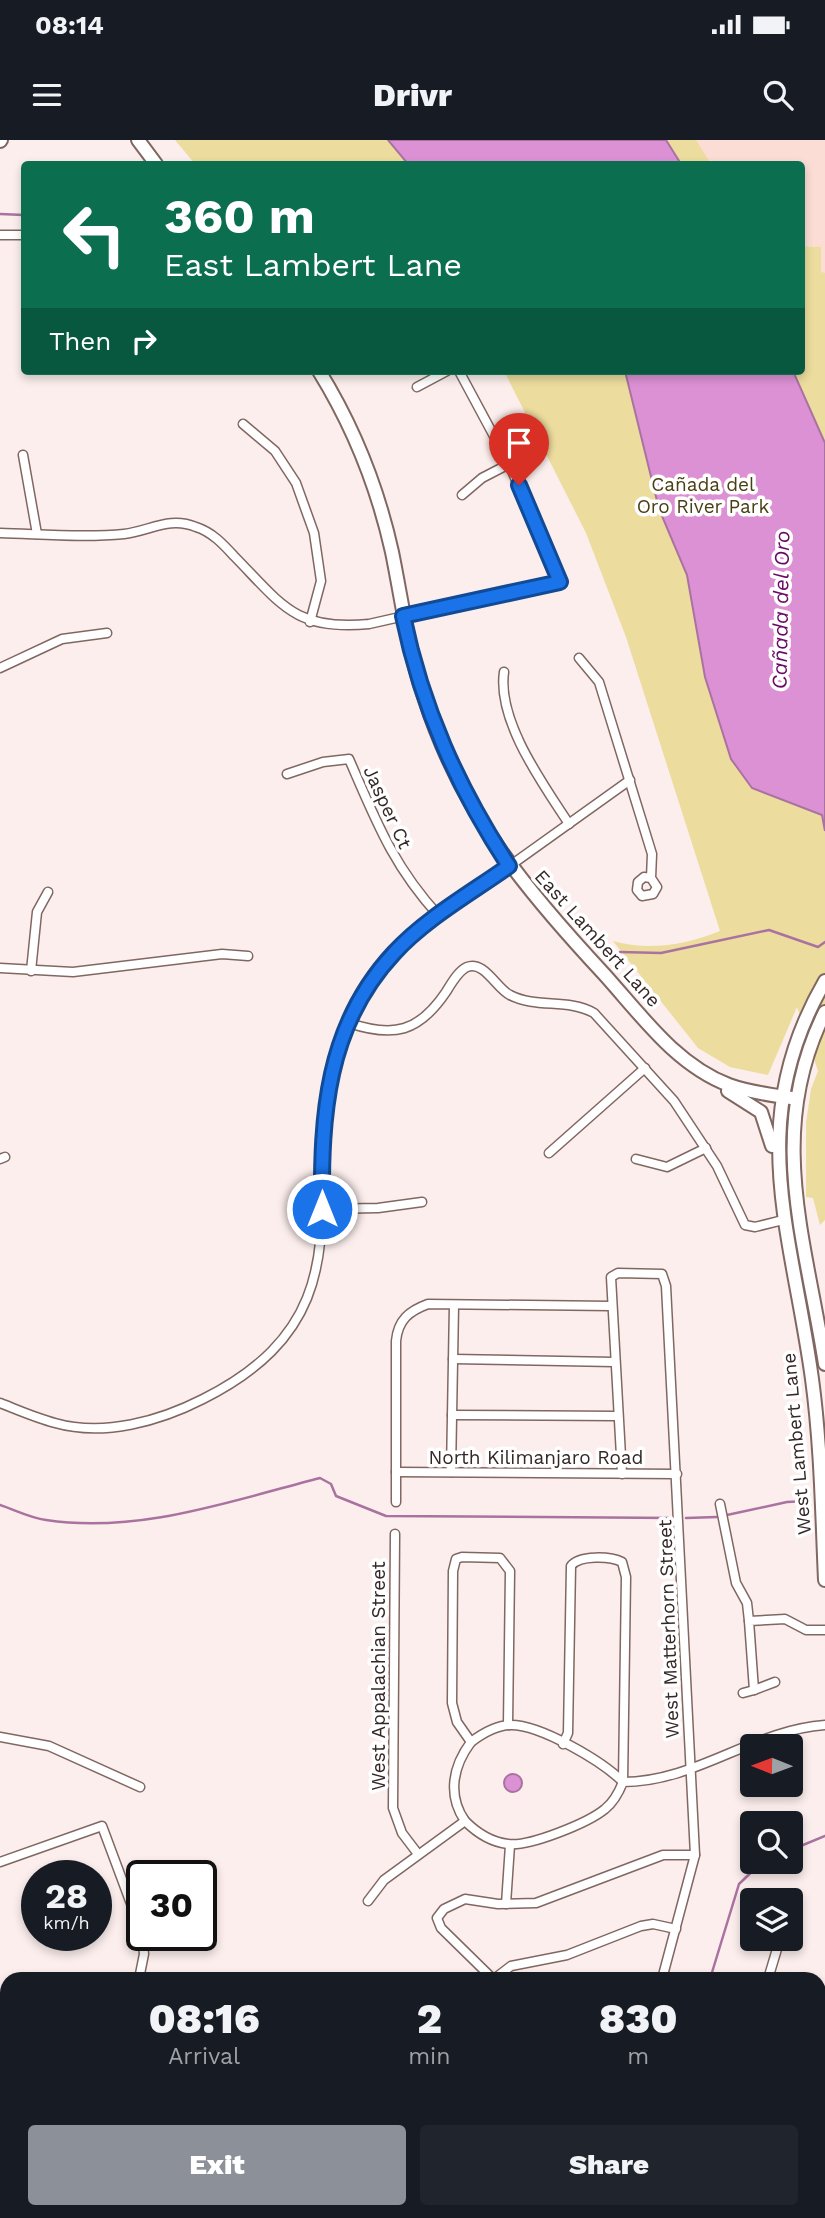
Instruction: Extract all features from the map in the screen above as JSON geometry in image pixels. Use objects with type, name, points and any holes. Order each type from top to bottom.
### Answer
[{"type":"street","points":[[138,140],[154,161]]},
{"type":"street","points":[[0,235],[21,235]]},
{"type":"street","name":"East Lambert Lane","points":[[322,375],[369,476],[391,552],[417,675],[442,747],[472,807],[509,866],[540,905],[685,1060],[705,1073],[739,1088],[782,1097],[798,1094]]},
{"type":"street","points":[[417,387],[440,375]]},
{"type":"street","points":[[0,533],[126,534],[166,522],[199,527],[223,544],[282,605],[310,622],[339,627],[560,582],[509,464],[461,375]]},
{"type":"street","points":[[243,424],[275,451],[296,483],[314,533],[321,581],[310,622]]},
{"type":"street","points":[[23,456],[37,534]]},
{"type":"street","points":[[462,495],[482,478],[509,464]]},
{"type":"street","points":[[0,668],[62,639],[107,633]]},
{"type":"street","points":[[579,658],[599,682],[652,854],[651,878]]},
{"type":"street","points":[[504,672],[503,693],[515,730],[569,824]]},
{"type":"street","name":"Jasper Ct","points":[[287,774],[323,762],[349,760],[390,850],[411,885],[439,916]]},
{"type":"street","points":[[0,1403],[57,1424],[98,1428],[121,1426],[187,1407],[236,1382],[272,1354],[294,1324],[312,1286],[321,1251],[327,1090],[349,1023],[394,953],[439,916],[630,780]]},
{"type":"street","points":[[31,971],[37,912],[48,892]]},
{"type":"street","points":[[0,968],[31,971],[109,969],[222,954],[248,956]]},
{"type":"street","points":[[349,1023],[369,1029],[394,1031],[411,1027],[426,1018],[459,974],[468,967],[475,966],[486,971],[495,984],[510,996],[533,1002],[572,1003],[585,1008],[594,1013],[674,1101],[706,1148],[746,1225],[755,1227],[783,1220]]},
{"type":"street","name":"West Lambert Lane","points":[[825,981],[802,1027],[786,1075],[778,1138],[778,1181],[783,1220],[814,1397],[825,1580]]},
{"type":"street","name":"West Lambert Lane","points":[[825,1013],[813,1040],[798,1094],[793,1180],[825,1364]]},
{"type":"street","points":[[549,1153],[645,1068]]},
{"type":"street","points":[[705,1073],[761,1112],[769,1129],[778,1181]]},
{"type":"street","points":[[636,1159],[667,1167],[706,1148]]},
{"type":"street","points":[[322,1209],[378,1208],[422,1202]]},
{"type":"street","points":[[793,1272],[800,1277],[812,1333],[822,1344]]},
{"type":"street","name":"West Matterhorn Street","points":[[611,1306],[610,1284],[614,1274],[662,1274],[666,1286],[677,1474],[695,1855],[664,1972]]},
{"type":"street","points":[[396,1502],[396,1341],[402,1320],[413,1310],[428,1304],[611,1306],[622,1474]]},
{"type":"street","points":[[451,1472],[454,1305]]},
{"type":"street","points":[[453,1359],[614,1362]]},
{"type":"street","points":[[452,1415],[617,1416]]},
{"type":"street","name":"North Kilimanjaro Road","points":[[396,1472],[677,1474]]},
{"type":"street","points":[[720,1504],[736,1583],[747,1603],[754,1690]]},
{"type":"street","name":"West Appalachian Street","points":[[395,1534],[393,1808],[401,1833],[418,1854]]},
{"type":"street","points":[[471,1742],[457,1722],[452,1703],[453,1571],[457,1559],[500,1558],[508,1564],[508,1725]]},
{"type":"street","points":[[563,1744],[568,1733],[569,1572],[572,1563],[580,1559],[616,1559],[625,1569],[623,1782],[615,1798],[598,1814],[541,1838],[510,1845],[482,1835],[465,1821],[456,1805],[454,1782],[462,1755],[471,1742],[488,1731],[508,1725],[528,1727],[610,1770],[623,1782],[659,1780],[782,1732],[825,1725]]},
{"type":"street","points":[[749,1621],[790,1620],[802,1629],[825,1630]]},
{"type":"street","points":[[743,1693],[775,1682]]},
{"type":"street","points":[[0,1737],[49,1746],[140,1787]]},
{"type":"street","points":[[368,1900],[384,1880],[465,1821]]},
{"type":"street","points":[[0,1862],[102,1825],[126,1890]]},
{"type":"street","points":[[506,1904],[510,1845]]},
{"type":"street","points":[[486,1972],[445,1934],[437,1918],[444,1909],[466,1899],[506,1904],[548,1899],[663,1855],[695,1855]]},
{"type":"street","points":[[503,1972],[511,1966],[567,1955],[640,1926],[677,1929]]},
{"type":"street","points":[[140,1972],[144,1951]]},
{"type":"street","points":[[770,1972],[776,1951]]},
{"type":"shaded area","points":[[688,140],[825,140],[825,401],[815,246],[805,246],[805,161],[702,161]]},
{"type":"green space","points":[[175,140],[696,140],[709,161],[192,161]]},
{"type":"green space","name":"Cañada del Oro River Park","points":[[805,246],[821,247],[821,272],[825,273],[825,1220],[820,1225],[813,1198],[806,1197],[806,1123],[811,1089],[818,1071],[797,1007],[768,1075],[730,1067],[698,1048],[613,941],[640,946],[667,945],[720,931],[626,637],[586,533],[506,375],[805,375]]},
{"type":"water","points":[[388,140],[666,140],[679,161],[406,161]]},
{"type":"water","name":"Cañada del Oro","points":[[626,375],[795,375],[825,443],[825,831],[822,815],[752,788],[731,759],[705,677],[687,575],[659,509]]},
{"type":"water","points":[[513,1774],[519,1777],[522,1783],[519,1789],[513,1792],[507,1789],[504,1783],[507,1777]]},
{"type":"waterway","points":[[0,214],[21,215]]},
{"type":"waterway","points":[[620,952],[661,953],[769,930],[818,947],[825,942]]},
{"type":"waterway","points":[[0,1505],[46,1520],[115,1523],[184,1513],[320,1478],[331,1484],[336,1496],[386,1516],[673,1518]]},
{"type":"waterway","points":[[727,1515],[787,1502],[808,1501]]},
{"type":"waterway","points":[[686,1518],[717,1517]]},
{"type":"waterway","points":[[803,1845],[825,1836]]},
{"type":"waterway","points":[[712,1972],[739,1884],[749,1874]]},
{"type":"route","points":[[322,1209],[327,1090],[339,1046],[352,1014],[394,953],[443,913],[509,866],[478,817],[442,747],[417,675],[403,616],[560,582],[556,567],[519,485]]}]
